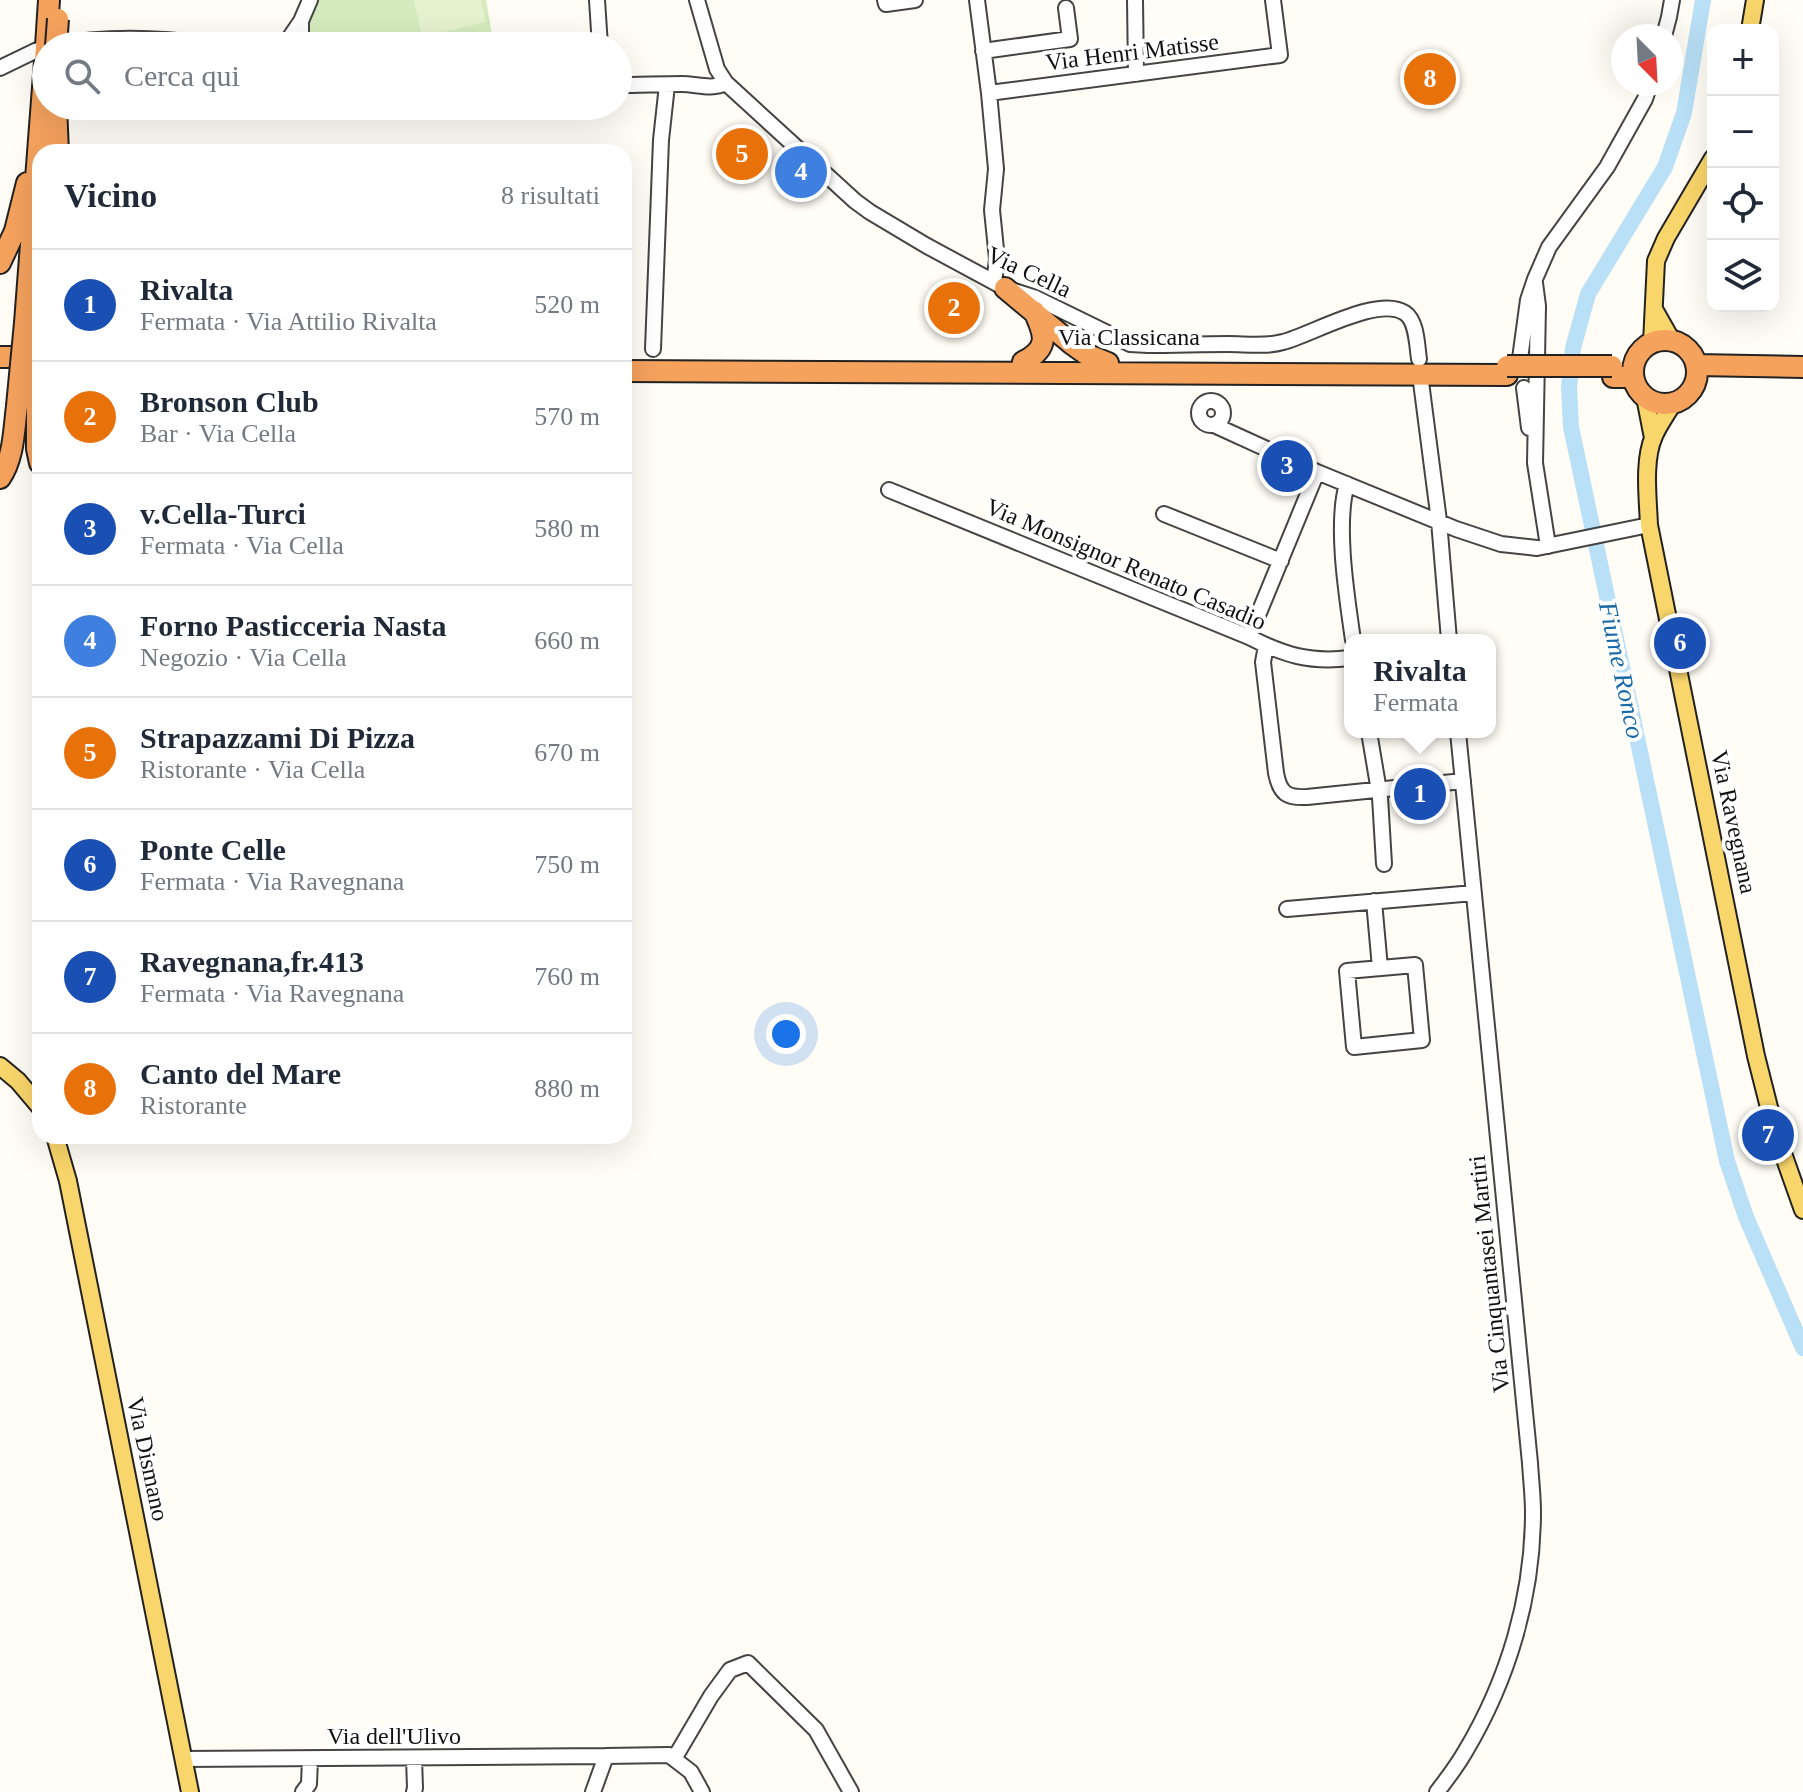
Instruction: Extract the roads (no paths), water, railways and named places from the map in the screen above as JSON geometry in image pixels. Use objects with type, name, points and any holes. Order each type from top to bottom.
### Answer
[{"type":"highway","points":[[53,10],[54,32]]},
{"type":"highway","points":[[49,32],[53,10]]},
{"type":"highway","points":[[33,144],[37,120]]},
{"type":"highway","points":[[41,144],[42,120]]},
{"type":"highway","points":[[50,144],[52,120]]},
{"type":"highway","points":[[55,120],[57,144]]},
{"type":"highway","points":[[0,263],[15,231],[32,149]]},
{"type":"highway","points":[[998,284],[1079,349],[1108,363]]},
{"type":"highway","points":[[1023,362],[1036,356],[1043,342],[1034,311]]},
{"type":"highway","points":[[0,478],[27,406],[32,330]]},
{"type":"highway","points":[[1662,342],[1679,343],[1690,352],[1696,372],[1688,394],[1673,403],[1663,404],[1645,397],[1623,372],[1640,352],[1662,342]]},
{"type":"highway","points":[[0,357],[32,358]]},
{"type":"highway","name":"Via Classicana","points":[[632,361],[1023,362],[1623,372]]},
{"type":"highway","points":[[0,367],[32,367]]},
{"type":"highway","points":[[1696,372],[1803,367]]},
{"type":"highway","name":"Via Classicana","points":[[632,371],[1511,369]]},
{"type":"highway","points":[[1696,372],[1803,380]]},
{"type":"highway","points":[[27,406],[32,428]]},
{"type":"main road","points":[[1751,24],[1755,0]]},
{"type":"main road","points":[[1662,342],[1653,287],[1656,261],[1707,168]]},
{"type":"main road","name":"Via Ravegnana","points":[[1645,397],[1653,438]]},
{"type":"main road","name":"Via Ravegnana","points":[[1673,403],[1653,438],[1644,526],[1756,1056],[1775,1131],[1803,1210]]},
{"type":"main road","points":[[0,1066],[32,1098]]},
{"type":"main road","name":"Via Dismano","points":[[57,1144],[68,1181],[190,1792]]},
{"type":"street","points":[[294,32],[310,0]]},
{"type":"street","points":[[597,0],[599,32]]},
{"type":"street","name":"Via Cella","points":[[697,0],[717,69],[726,83],[855,201],[927,246],[998,284],[1036,298],[1130,344],[1274,344],[1341,318],[1397,310],[1406,314],[1412,322],[1419,359]]},
{"type":"street","points":[[885,0],[886,4],[915,0]]},
{"type":"street","points":[[977,0],[996,169],[992,210],[998,284]]},
{"type":"street","points":[[1135,0],[1136,74]]},
{"type":"street","name":"Via Henri Matisse","points":[[989,93],[1280,55],[1273,0]]},
{"type":"street","points":[[1667,24],[1672,0]]},
{"type":"street","points":[[983,51],[1070,39],[1066,8]]},
{"type":"street","points":[[301,21],[301,32]]},
{"type":"street","points":[[0,68],[32,52]]},
{"type":"street","points":[[684,84],[717,69]]},
{"type":"street","points":[[632,85],[711,87],[726,83]]},
{"type":"street","points":[[653,349],[661,140],[667,85]]},
{"type":"street","points":[[1511,369],[1528,300],[1549,247],[1607,167],[1646,96]]},
{"type":"street","points":[[1535,279],[1538,306],[1535,463]]},
{"type":"street","points":[[1421,382],[1439,521],[1448,634]]},
{"type":"street","points":[[1524,388],[1531,448],[1551,546]]},
{"type":"street","points":[[1214,425],[1317,472],[1501,544],[1528,548],[1551,546],[1644,526]]},
{"type":"street","points":[[1249,637],[1317,472]]},
{"type":"street","points":[[1347,484],[1341,515],[1352,634]]},
{"type":"street","name":"Via Monsignor Renato Casadio","points":[[889,490],[1266,646],[1308,660],[1344,658]]},
{"type":"street","points":[[1164,514],[1281,561]]},
{"type":"street","points":[[1266,646],[1265,674],[1276,773],[1280,788],[1290,796],[1298,798],[1463,781]]},
{"type":"street","points":[[1370,738],[1379,790],[1384,864]]},
{"type":"street","name":"Via Cinquantasei Martiri","points":[[1437,1792],[1464,1754],[1491,1704],[1509,1658],[1523,1608],[1533,1513],[1459,738]]},
{"type":"street","points":[[1287,909],[1474,893]]},
{"type":"street","points":[[1374,901],[1380,968]]},
{"type":"street","points":[[1415,965],[1422,1040],[1354,1047],[1347,971],[1380,968],[1415,965]]},
{"type":"street","points":[[702,1792],[691,1772],[674,1759],[730,1670],[748,1663],[816,1730],[851,1792]]},
{"type":"street","name":"Via dell'Ulivo","points":[[183,1759],[669,1755],[674,1759]]},
{"type":"street","points":[[593,1792],[606,1756]]},
{"type":"street","points":[[414,1758],[414,1792]]},
{"type":"street","points":[[303,1792],[309,1784],[310,1759]]},
{"type":"waterway","name":"Fiume Ronco","points":[[1703,0],[1684,113],[1665,167],[1588,294],[1573,348],[1569,388],[1571,427],[1727,1161],[1746,1217],[1803,1348]]},
{"type":"place","name":"Canto del Mare","points":[[1430,79]]},
{"type":"place","name":"Strapazzami Di Pizza","points":[[742,154]]},
{"type":"place","name":"Forno Pasticceria Nasta","points":[[801,172]]},
{"type":"place","name":"Bronson Club","points":[[954,308]]},
{"type":"place","name":"v.Cella-Turci","points":[[1287,466]]},
{"type":"place","name":"Ponte Celle","points":[[1680,643]]},
{"type":"place","name":"Rivalta","points":[[1420,794]]},
{"type":"place","name":"Ravegnana,fr.413","points":[[1768,1135]]}]
